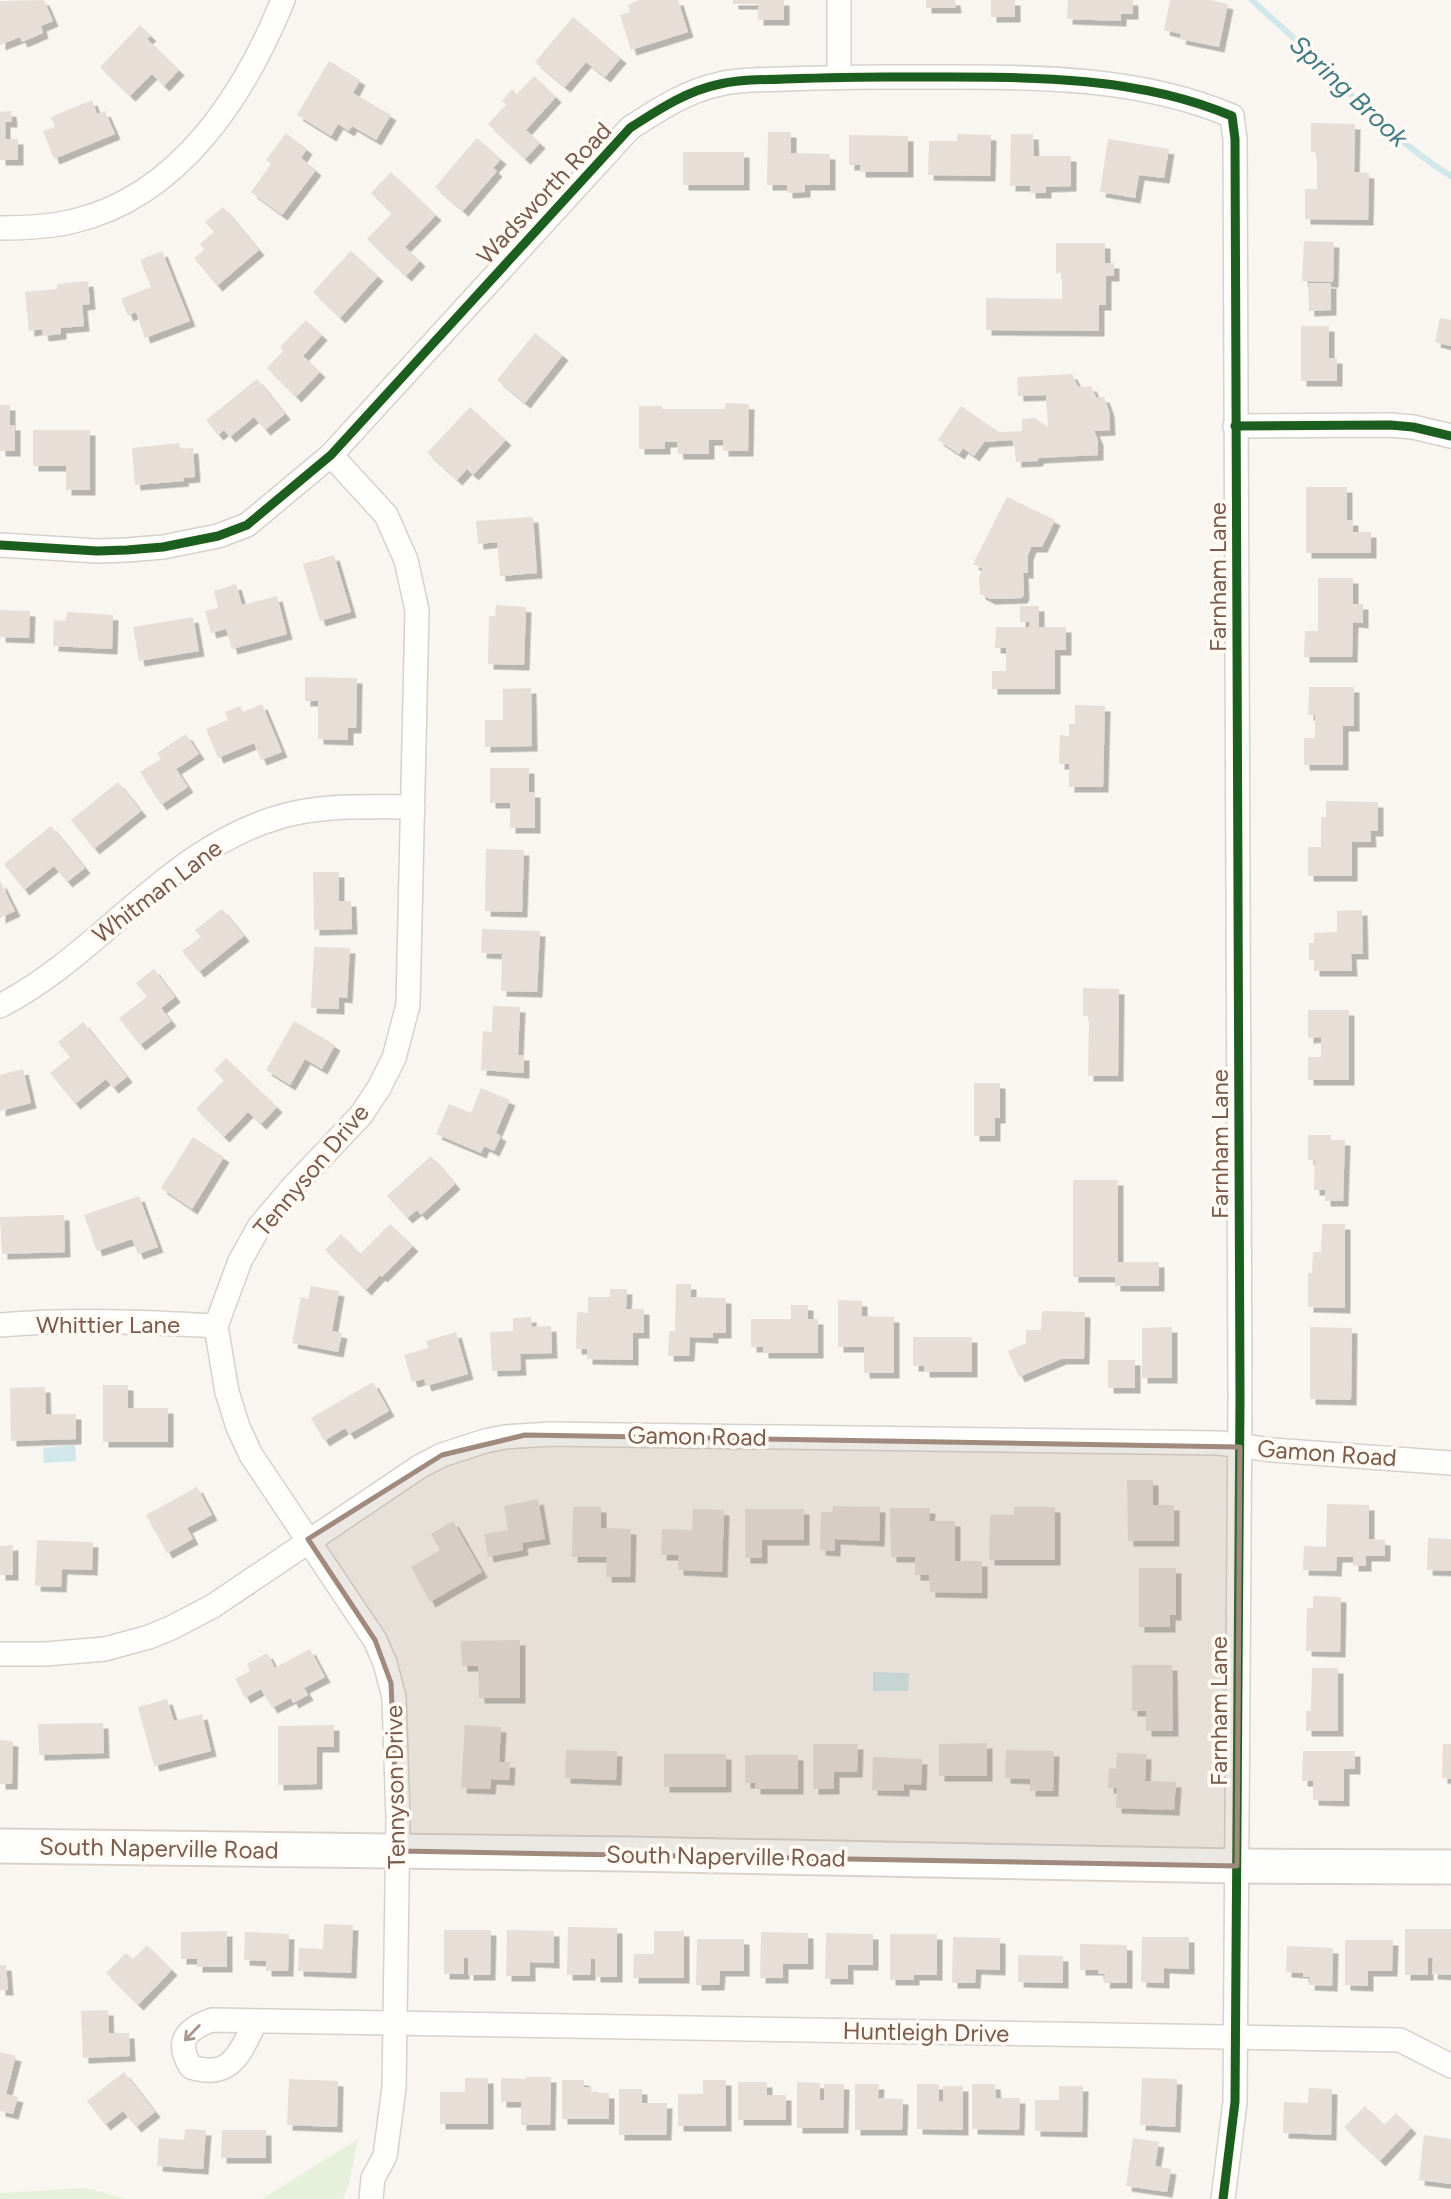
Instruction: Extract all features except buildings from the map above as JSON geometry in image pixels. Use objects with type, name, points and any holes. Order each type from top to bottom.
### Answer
[{"type":"main road","name":"South Naperville Road","points":[[0,1846],[1451,1867]]},
{"type":"street","points":[[0,228],[52,226],[95,215],[134,197],[175,168],[231,100],[258,55],[283,0]]},
{"type":"street","points":[[839,0],[839,77]]},
{"type":"street","name":"Wadsworth Road","points":[[0,545],[97,551],[127,550],[218,536],[247,525],[331,455],[630,128],[672,102],[720,84],[744,80],[839,77],[1060,80],[1123,87],[1207,105]]},
{"type":"street","name":"Farnham Lane","points":[[1207,105],[1232,116],[1235,139],[1240,1447],[1235,2102],[1223,2199]]},
{"type":"street","points":[[1235,426],[1390,425],[1413,427],[1451,436]]},
{"type":"street","name":"Tennyson Drive","points":[[331,455],[386,515],[411,575],[417,610],[410,989],[402,1036],[379,1088],[361,1115],[259,1227],[240,1261],[216,1326],[227,1392],[237,1427],[251,1455],[375,1640],[391,1683],[396,1718],[398,1851],[391,2113],[385,2156],[373,2178],[371,2199]]},
{"type":"street","name":"Whitman Lane","points":[[0,1006],[44,979],[181,868],[229,837],[262,822],[302,811],[334,807],[413,807]]},
{"type":"street","name":"Whittier Lane","points":[[0,1325],[128,1321],[216,1326]]},
{"type":"street","name":"Gamon Road","points":[[0,1654],[83,1652],[149,1637],[213,1606],[419,1466],[442,1455],[485,1441],[525,1435],[1219,1443],[1240,1447],[1451,1462]]},
{"type":"street","name":"Huntleigh Drive","points":[[256,2021],[1400,2040],[1451,2066]]},
{"type":"highlighted area","points":[[525,1435],[1240,1447],[1237,1866],[398,1851],[391,1683],[375,1640],[308,1539],[442,1455]]},
{"type":"green space","points":[[358,2139],[350,2180],[343,2199],[262,2199]]},
{"type":"green space","points":[[87,2188],[126,2199],[0,2199],[0,2193]]},
{"type":"water","points":[[75,1445],[76,1461],[44,1463],[43,1448]]},
{"type":"water","points":[[873,1672],[909,1673],[908,1691],[873,1691]]},
{"type":"waterway","name":"Spring Brook","points":[[1252,0],[1392,132],[1430,163],[1451,176]]},
{"type":"cycle path","points":[[0,545],[97,551],[127,550],[163,547],[218,536],[247,525],[331,455],[630,128],[696,91],[744,80],[885,77],[1061,80],[1148,91],[1191,101],[1232,116],[1235,139],[1240,1398],[1235,2102],[1223,2199]]},
{"type":"cycle path","points":[[1235,426],[1390,425],[1413,427],[1451,436]]}]
